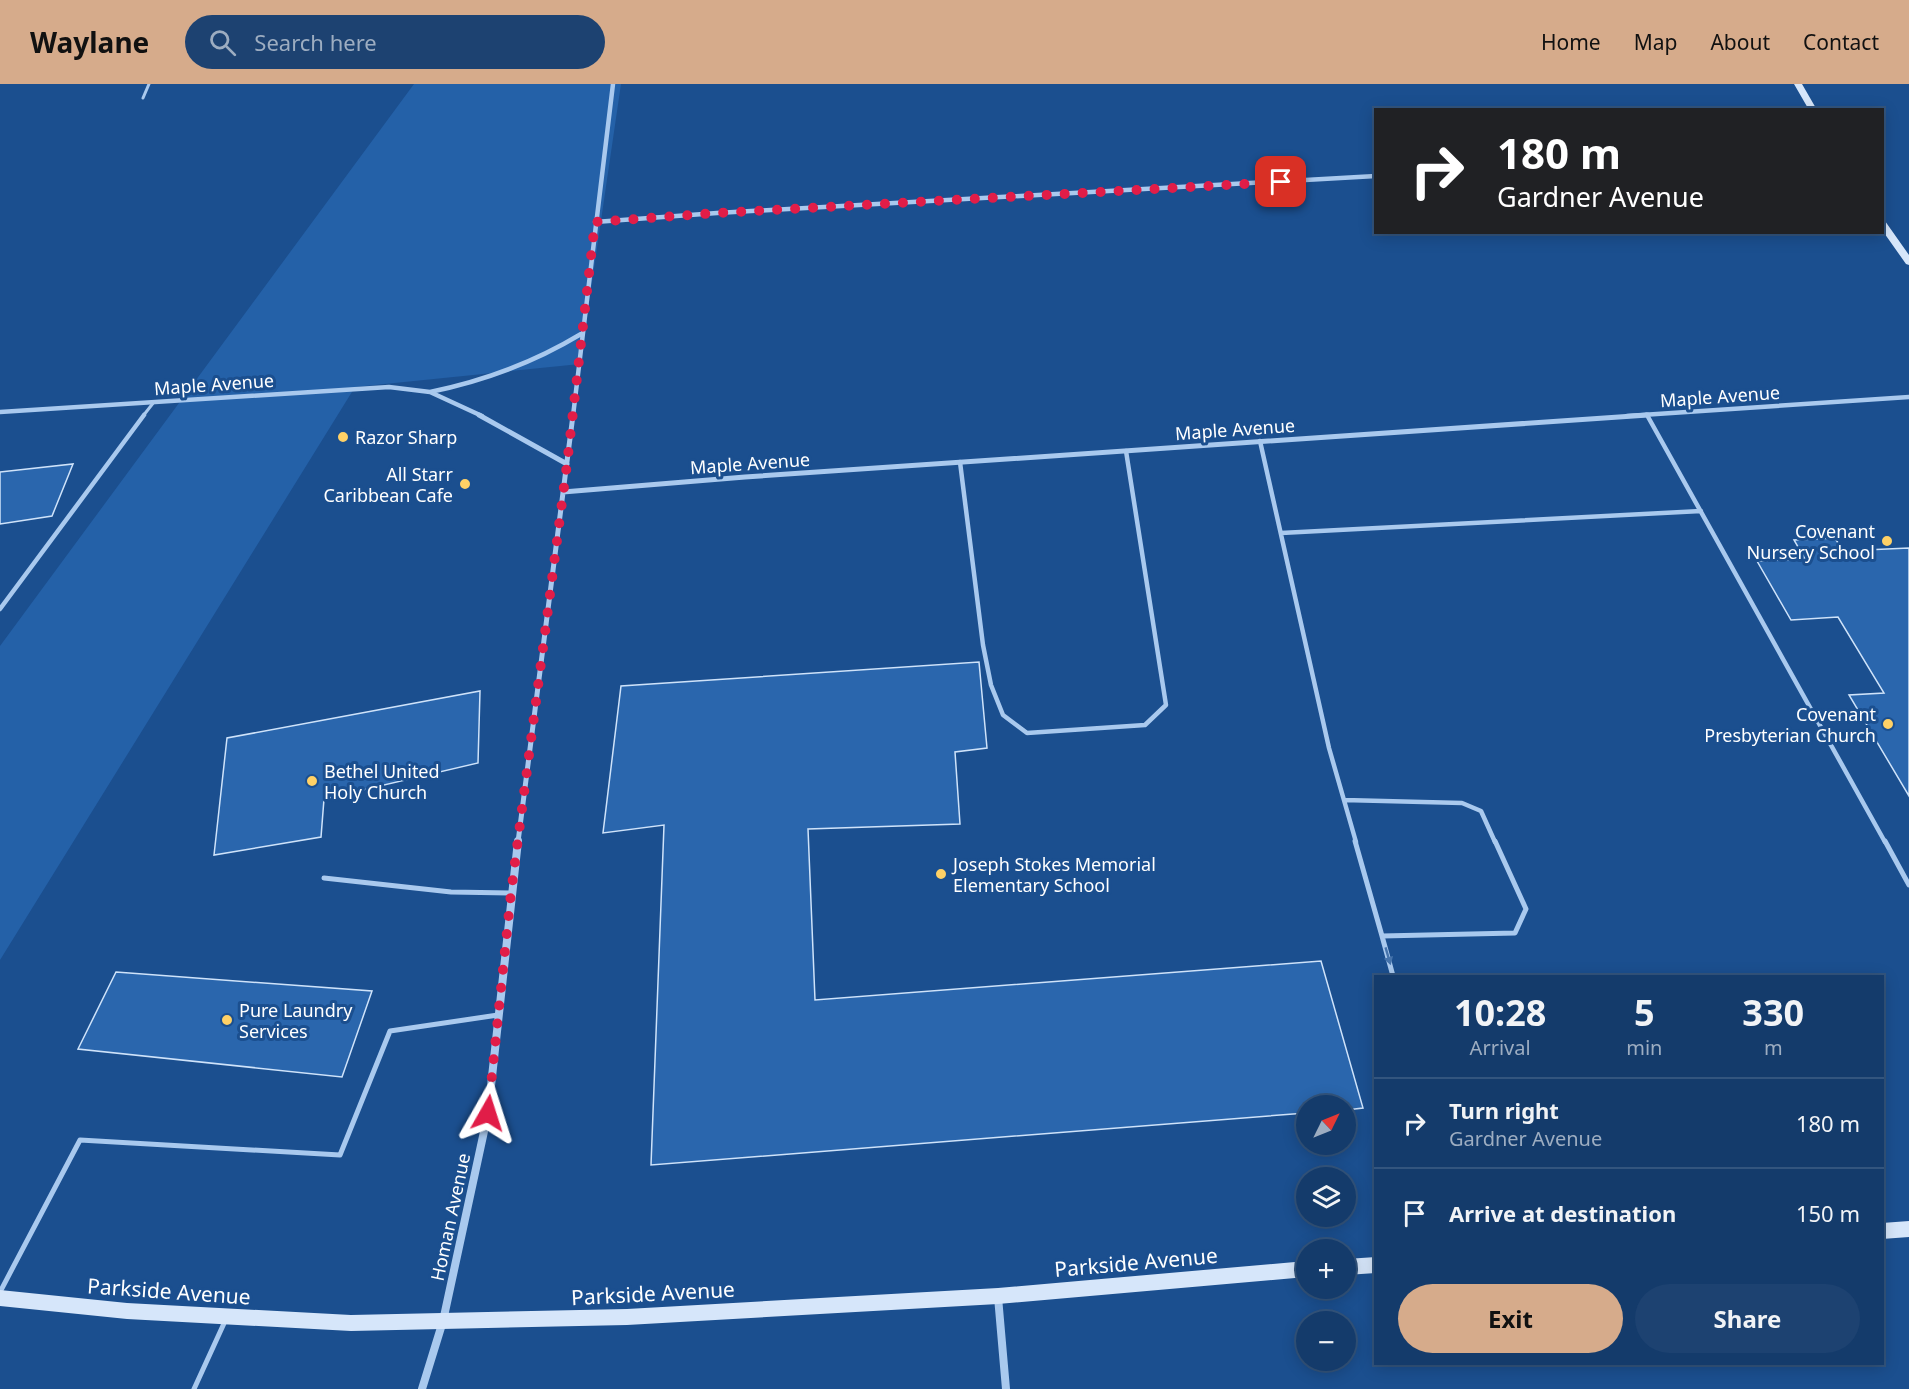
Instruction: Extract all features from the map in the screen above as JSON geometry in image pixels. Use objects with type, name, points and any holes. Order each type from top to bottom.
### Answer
[{"type":"main road","points":[[1798,84],[1813,108]]},
{"type":"main road","points":[[1884,226],[1909,262]]},
{"type":"main road","points":[[1884,1231],[1909,1229]]},
{"type":"main road","points":[[1356,1266],[1374,1265]]},
{"type":"main road","name":"Parkside Avenue","points":[[0,1298],[127,1311],[351,1323],[627,1317],[998,1296],[1296,1270]]},
{"type":"street","name":"Homan Avenue","points":[[422,1389],[443,1321],[488,1113],[511,893],[614,84]]},
{"type":"street","points":[[595,222],[729,212],[1374,176]]},
{"type":"street","name":"Maple Avenue","points":[[430,392],[475,383],[521,368],[581,334]]},
{"type":"street","name":"Maple Avenue","points":[[0,412],[389,387],[430,392],[496,423],[567,464]]},
{"type":"street","name":"Maple Avenue","points":[[563,492],[960,462],[1909,397]]},
{"type":"street","points":[[998,1296],[1006,1389]]},
{"type":"lane","points":[[143,98],[150,84]]},
{"type":"lane","points":[[0,609],[154,402]]},
{"type":"lane","points":[[1646,414],[1909,885]]},
{"type":"lane","points":[[1260,441],[1329,748],[1393,975]]},
{"type":"lane","points":[[960,462],[983,645],[991,685],[1003,715],[1027,732],[1145,725],[1166,705],[1126,451]]},
{"type":"lane","points":[[1281,533],[1701,511]]},
{"type":"lane","points":[[1344,800],[1462,803],[1481,811],[1526,909],[1515,933],[1382,936]]},
{"type":"lane","points":[[324,878],[451,892],[511,893]]},
{"type":"lane","points":[[0,1292],[80,1140],[340,1155],[390,1031],[498,1015]]},
{"type":"lane","points":[[194,1389],[227,1316]]},
{"type":"shaded area","points":[[414,84],[621,84],[580,364],[355,387],[0,960],[0,646]]},
{"type":"building","points":[[73,464],[52,516],[0,524],[0,472]]},
{"type":"building","points":[[1835,538],[1843,551],[1909,548],[1909,796],[1849,695],[1884,693],[1838,617],[1791,620],[1757,561],[1805,559],[1794,540]]},
{"type":"building","name":"Joseph Stokes Memorial Elementary School","points":[[979,662],[987,748],[955,752],[960,824],[808,829],[815,1000],[1321,961],[1363,1108],[1356,1109],[1356,1095],[1296,1095],[1296,1114],[651,1165],[664,825],[603,833],[621,686]]},
{"type":"building","name":"Bethel United Holy Church","points":[[480,691],[478,763],[324,799],[321,837],[214,855],[227,738]]},
{"type":"building","name":"Pure Laundry Services","points":[[116,972],[372,991],[342,1077],[78,1049]]},
{"type":"place","name":"Razor Sharp","points":[[343,437]]},
{"type":"place","name":"All Starr Caribbean Cafe","points":[[465,484]]},
{"type":"place","name":"Covenant Nursery School","points":[[1887,541]]},
{"type":"place","name":"Covenant Presbyterian Church","points":[[1888,724]]},
{"type":"place","name":"Bethel United Holy Church","points":[[312,781]]},
{"type":"place","name":"Joseph Stokes Memorial Elementary School","points":[[941,874]]},
{"type":"place","name":"Pure Laundry Services","points":[[227,1020]]},
{"type":"route","points":[[488,1113],[511,893],[567,464],[595,222],[717,213],[1281,182]]}]
